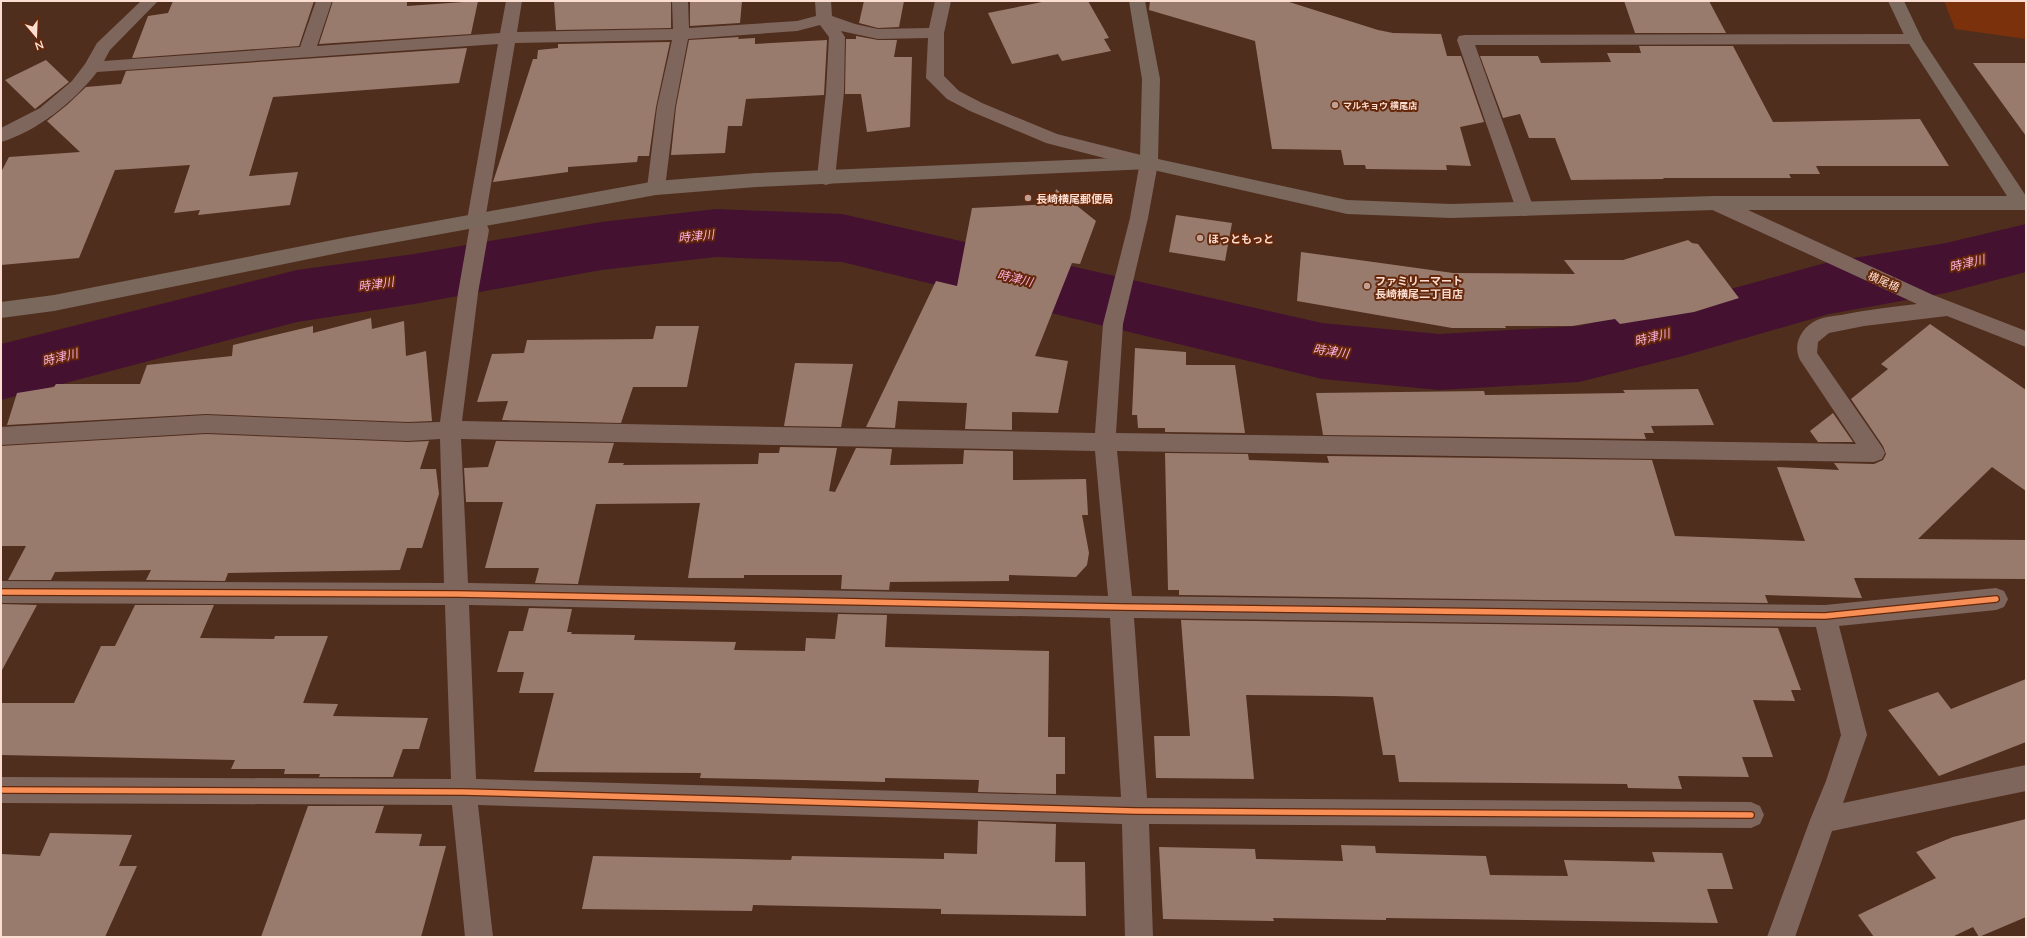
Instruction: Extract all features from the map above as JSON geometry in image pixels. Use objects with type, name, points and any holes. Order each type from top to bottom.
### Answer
[{"type":"street","points":[[1,136],[46,112],[78,85],[92,67],[103,46],[150,1]]},
{"type":"street","points":[[307,52],[324,1]]},
{"type":"street","points":[[479,937],[464,792],[458,594],[450,430],[478,225],[514,1]]},
{"type":"street","points":[[656,188],[666,107],[681,34],[680,1]]},
{"type":"street","points":[[823,1],[824,19],[837,37],[835,92],[826,178]]},
{"type":"street","points":[[943,1],[936,33],[935,78],[953,95],[976,107],[1052,138],[1149,163],[1347,208],[1451,211],[1715,203],[2023,202]]},
{"type":"street","points":[[1137,1],[1151,79],[1149,163],[1139,218],[1113,324],[1105,442],[1121,607],[1135,811],[1138,937]]},
{"type":"street","points":[[1896,1],[1914,39],[2023,202]]},
{"type":"street","points":[[92,67],[507,38],[681,34],[798,26],[824,19],[852,29],[878,34],[936,33]]},
{"type":"street","points":[[1525,209],[1465,40],[1914,39]]},
{"type":"street","points":[[1,310],[54,302],[478,225],[656,188],[756,180],[1149,163]]},
{"type":"street","name":"横尾橋","points":[[1715,203],[1842,263],[1926,300],[2026,339]]},
{"type":"street","points":[[1,436],[206,424],[408,432],[450,430],[1105,442],[1874,453],[1807,354],[1808,339],[1823,326],[1864,318],[1950,309]]},
{"type":"street","points":[[1,592],[458,594],[1121,607],[1825,616],[1996,599]]},
{"type":"street","points":[[1781,937],[1822,820],[1839,782],[1854,735],[1825,616]]},
{"type":"street","points":[[1822,820],[2026,778]]},
{"type":"street","points":[[1,790],[464,792],[1135,811],[1751,815]]},
{"type":"shaded area","points":[[1944,1],[2026,1],[2026,39],[1955,29]]},
{"type":"building","points":[[173,1],[314,1],[299,46],[132,58],[148,16],[168,13]]},
{"type":"building","points":[[333,1],[407,1],[407,6],[478,1],[471,34],[319,44]]},
{"type":"building","points":[[554,1],[671,1],[671,28],[556,30]]},
{"type":"building","points":[[690,1],[742,1],[740,23],[690,26]]},
{"type":"building","points":[[864,1],[904,1],[899,27],[878,28],[859,23]]},
{"type":"building","points":[[1047,1],[1088,1],[1109,38],[1104,39],[1111,51],[1062,61],[1058,54],[1012,64],[988,13]]},
{"type":"building","points":[[1150,1],[1286,1],[1378,30],[1393,33],[1441,34],[1447,56],[1461,56],[1484,122],[1460,127],[1471,166],[1446,165],[1447,170],[1366,169],[1365,165],[1344,165],[1341,150],[1272,149],[1255,41],[1149,10]]},
{"type":"building","points":[[1624,1],[1709,1],[1726,33],[1635,33]]},
{"type":"building","points":[[856,36],[878,40],[897,40],[894,57],[912,57],[910,127],[867,132],[861,94],[845,94],[846,39],[856,39]]},
{"type":"building","points":[[739,37],[738,39],[755,38],[755,44],[827,40],[824,95],[746,99],[742,126],[728,126],[725,153],[671,155],[676,107],[689,40]]},
{"type":"building","points":[[670,42],[656,107],[649,156],[638,156],[637,162],[568,167],[568,172],[493,182],[533,59],[537,59],[538,50],[558,48],[558,44]]},
{"type":"building","points":[[1639,46],[1733,46],[1773,122],[1920,119],[1949,166],[1816,166],[1820,174],[1789,174],[1791,178],[1571,180],[1555,138],[1529,138],[1520,114],[1503,118],[1480,56],[1538,56],[1541,63],[1611,62],[1607,53],[1641,53]]},
{"type":"building","points":[[467,48],[459,83],[273,97],[249,176],[298,172],[290,205],[198,215],[200,210],[174,213],[190,165],[115,170],[79,258],[1,265],[1,172],[9,157],[80,152],[47,121],[86,87],[121,84],[126,71]]},
{"type":"building","points":[[46,60],[69,82],[35,109],[5,80]]},
{"type":"building","points":[[1973,63],[2026,63],[2026,136]]},
{"type":"building","points":[[1056,189],[1096,221],[1080,264],[1072,263],[1035,356],[1068,361],[1058,413],[1012,412],[1012,430],[965,429],[967,403],[898,401],[895,428],[866,427],[936,281],[957,286],[972,208],[1053,204]]},
{"type":"building","name":"ほっともっと","points":[[1176,215],[1232,223],[1225,261],[1169,252]]},
{"type":"building","points":[[1688,240],[1692,243],[1698,244],[1739,298],[1694,312],[1620,324],[1615,319],[1572,326],[1505,326],[1506,328],[1452,328],[1297,301],[1301,252],[1453,273],[1575,274],[1564,260],[1623,260]]},
{"type":"building","points":[[371,318],[372,329],[404,321],[406,356],[426,351],[432,421],[408,422],[206,414],[7,425],[17,393],[54,387],[56,384],[140,384],[147,365],[232,356],[233,345],[313,326],[313,333]]},
{"type":"building","points":[[1930,324],[2026,390],[2026,491],[1992,467],[1918,539],[2026,540],[2026,579],[1854,578],[1862,598],[1765,595],[1768,603],[1179,595],[1179,590],[1168,590],[1165,453],[1248,454],[1249,460],[1329,463],[1327,456],[1652,460],[1675,536],[1805,541],[1777,467],[1839,470],[1834,463],[1874,464],[1883,460],[1886,454],[1883,446],[1851,399],[1888,369],[1881,364]]},
{"type":"building","points":[[656,326],[699,326],[687,387],[633,387],[621,423],[502,420],[508,401],[477,402],[492,354],[524,353],[527,340],[653,339]]},
{"type":"building","points":[[1135,348],[1186,352],[1186,365],[1235,365],[1245,433],[1165,432],[1165,428],[1138,428],[1137,415],[1132,415]]},
{"type":"building","points":[[795,363],[853,364],[841,427],[784,426]]},
{"type":"building","points":[[1698,389],[1714,425],[1651,426],[1654,433],[1644,433],[1646,439],[1323,435],[1316,393],[1484,391],[1485,395],[1625,393],[1623,390]]},
{"type":"building","points":[[1833,413],[1853,442],[1818,442],[1810,431]]},
{"type":"building","points":[[206,434],[408,442],[429,441],[420,469],[436,469],[439,494],[422,548],[407,548],[400,570],[228,573],[225,581],[146,580],[151,570],[55,572],[51,580],[8,580],[26,546],[1,546],[1,446]]},
{"type":"building","points":[[496,441],[614,443],[608,463],[624,463],[623,465],[758,464],[759,453],[779,453],[780,447],[837,448],[829,491],[835,492],[856,448],[892,449],[890,465],[963,464],[964,450],[1013,451],[1013,480],[1086,479],[1088,515],[1082,515],[1089,553],[1087,565],[1076,577],[1009,575],[1009,581],[890,582],[889,590],[841,589],[842,575],[744,575],[744,578],[688,578],[700,503],[596,504],[578,584],[535,583],[539,568],[485,568],[503,502],[466,502],[464,468],[488,467]]},
{"type":"building","points":[[1,604],[37,605],[1,672]]},
{"type":"building","points":[[135,605],[214,605],[200,638],[274,639],[275,636],[328,636],[303,703],[338,704],[333,716],[428,718],[419,749],[403,749],[393,777],[319,777],[320,774],[284,774],[285,769],[231,769],[235,760],[1,755],[1,703],[74,703],[101,646],[115,646]]},
{"type":"building","points":[[529,608],[572,609],[567,632],[572,632],[571,634],[635,635],[634,640],[736,642],[734,650],[805,651],[806,638],[835,639],[838,614],[887,615],[885,647],[1049,651],[1048,737],[1065,737],[1065,774],[1056,774],[1056,794],[978,792],[979,780],[885,778],[885,782],[700,778],[701,773],[534,772],[554,693],[519,693],[524,672],[497,672],[509,631],[523,631]]},
{"type":"building","points":[[1181,620],[1778,628],[1801,690],[1791,690],[1795,701],[1753,700],[1773,757],[1742,757],[1749,777],[1678,776],[1682,789],[1628,788],[1627,784],[1399,782],[1395,755],[1383,755],[1373,697],[1334,696],[1246,695],[1254,779],[1156,778],[1154,736],[1190,736]]},
{"type":"building","points":[[2026,679],[2026,742],[1939,776],[1888,710],[1938,692],[1951,709]]},
{"type":"building","points":[[308,806],[384,806],[375,833],[422,834],[419,846],[446,846],[421,937],[261,937]]},
{"type":"building","points":[[2026,819],[2026,917],[1979,937],[1973,927],[1952,937],[1874,937],[1858,915],[1936,878],[1916,852],[1953,837]]},
{"type":"building","points":[[978,821],[1056,824],[1055,862],[1085,862],[1086,916],[941,914],[941,909],[753,905],[752,911],[582,909],[593,856],[791,860],[792,856],[944,859],[944,853],[977,854]]},
{"type":"building","points":[[50,833],[132,835],[119,866],[137,866],[105,937],[1,937],[1,854],[40,856]]},
{"type":"building","points":[[1341,845],[1375,846],[1376,853],[1486,856],[1490,875],[1568,876],[1564,860],[1655,862],[1652,852],[1722,853],[1733,889],[1707,889],[1718,923],[1386,918],[1386,920],[1273,918],[1274,921],[1163,919],[1159,847],[1255,849],[1256,859],[1343,861]]},
{"type":"waterway","name":"時津川","points":[[1,372],[297,296],[414,279],[601,246],[716,233],[842,238],[1322,351],[1439,362],[1579,354],[1683,329],[1829,288],[1946,268],[2026,248]]},
{"type":"cycle path","points":[[1,592],[458,594],[1121,607],[1825,616],[1996,599]]},
{"type":"cycle path","points":[[1,790],[464,792],[1135,811],[1751,815]]},
{"type":"place","name":"マルキョウ 横尾店","points":[[1335,105]]},
{"type":"place","name":"長崎横尾郵便局","points":[[1028,198]]},
{"type":"place","name":"ほっともっと","points":[[1200,238]]},
{"type":"place","name":"ファミリーマート 長崎横尾二丁目店","points":[[1367,286]]}]
